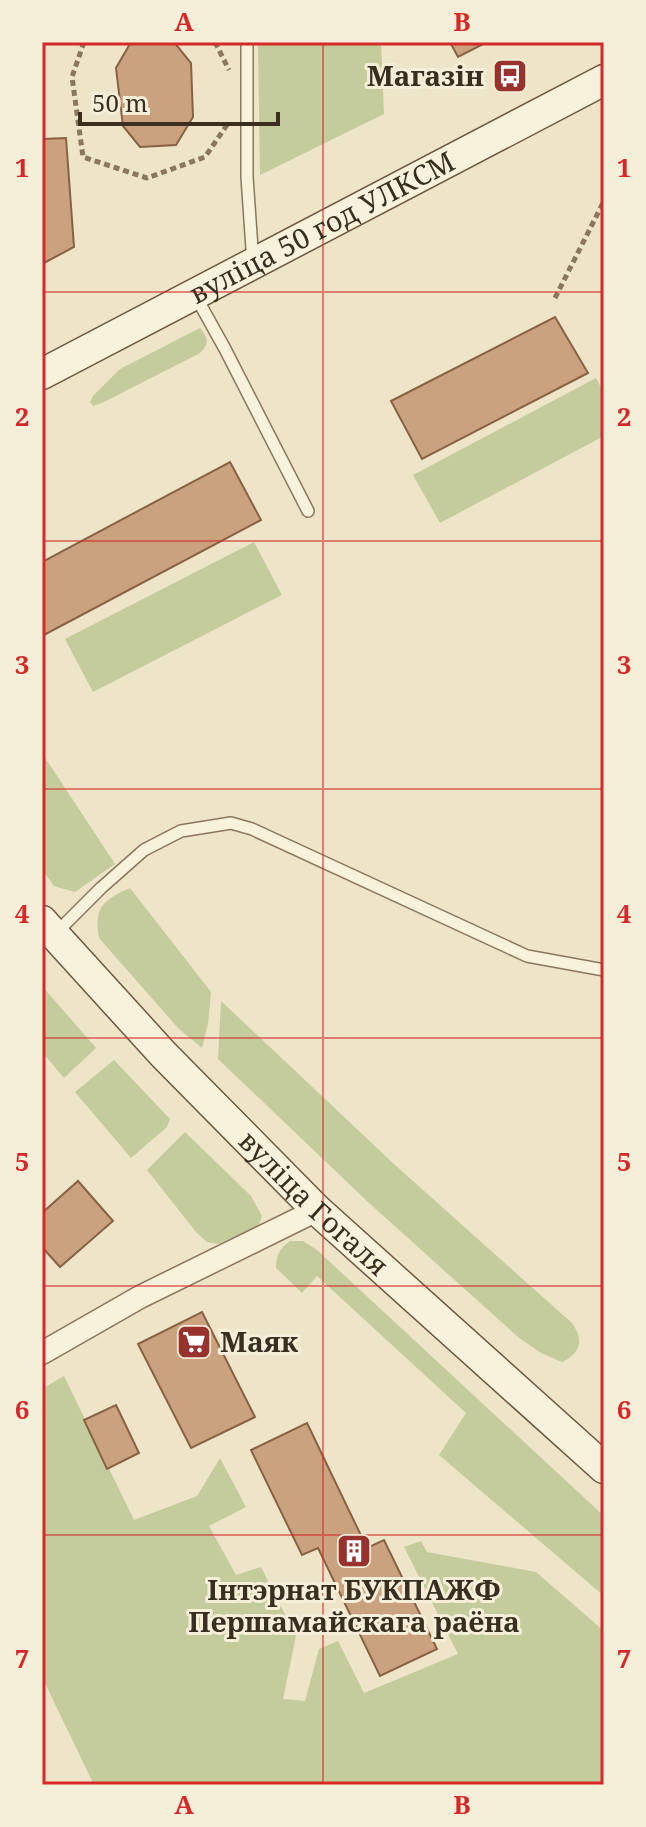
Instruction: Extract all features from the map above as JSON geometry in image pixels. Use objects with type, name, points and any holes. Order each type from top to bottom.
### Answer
[{"type":"main road","name":"вуліца 50 год УЛКСМ","points":[[42,374],[604,80]]},
{"type":"main road","name":"вуліца Гогаля","points":[[48,928],[163,1054],[317,1210],[604,1468]]},
{"type":"street","points":[[42,1353],[140,1297],[317,1210]]},
{"type":"lane","points":[[247,42],[247,177],[253,263]]},
{"type":"lane","points":[[195,294],[308,511]]},
{"type":"lane","points":[[48,928],[144,850],[181,831],[231,823],[252,829],[527,956],[604,970]]},
{"type":"path","points":[[84,42],[72,77],[83,157],[147,178],[205,157],[231,119]]},
{"type":"path","points":[[215,42],[232,78]]},
{"type":"path","points":[[555,298],[604,201]]},
{"type":"green space","points":[[381,42],[384,114],[260,175],[258,45]]},
{"type":"green space","points":[[200,328],[207,340],[200,353],[102,403],[93,406],[90,402],[120,369]]},
{"type":"green space","points":[[596,378],[604,393],[604,436],[440,523],[413,475]]},
{"type":"green space","points":[[254,542],[282,595],[93,692],[65,639]]},
{"type":"green space","points":[[42,753],[115,864],[75,892],[54,886],[42,869]]},
{"type":"green space","points":[[130,888],[211,992],[202,1048],[179,1029],[99,938],[98,919],[102,906],[113,896]]},
{"type":"green space","points":[[42,986],[96,1048],[64,1078],[42,1052]]},
{"type":"green space","points":[[221,1001],[395,1165],[572,1323],[579,1340],[577,1350],[562,1362],[541,1353],[518,1337],[368,1202],[218,1059]]},
{"type":"green space","points":[[114,1060],[170,1119],[167,1127],[131,1158],[75,1092]]},
{"type":"green space","points":[[185,1132],[251,1196],[262,1216],[259,1225],[218,1244],[207,1242],[196,1232],[147,1170]]},
{"type":"green space","points":[[290,1241],[303,1241],[317,1250],[604,1516],[604,1596],[439,1455],[466,1413],[317,1276],[302,1293],[276,1268],[279,1252]]},
{"type":"green space","points":[[64,1376],[134,1520],[197,1496],[220,1458],[246,1507],[209,1526],[236,1575],[261,1567],[296,1636],[283,1699],[305,1701],[319,1649],[338,1641],[364,1693],[458,1654],[404,1547],[421,1541],[427,1552],[536,1572],[604,1631],[604,1785],[94,1785],[42,1677],[42,1389]]},
{"type":"building","points":[[131,42],[174,42],[191,63],[193,117],[176,145],[140,147],[123,126],[116,68]]},
{"type":"building","points":[[450,42],[487,42],[458,57]]},
{"type":"building","points":[[66,138],[74,247],[42,264],[42,139]]},
{"type":"building","points":[[555,317],[588,373],[422,459],[391,401]]},
{"type":"building","points":[[230,462],[261,520],[42,636],[42,562]]},
{"type":"building","points":[[78,1181],[113,1221],[60,1267],[42,1247],[42,1213]]},
{"type":"building","points":[[202,1312],[255,1417],[191,1448],[138,1344]]},
{"type":"building","points":[[116,1405],[139,1453],[107,1469],[84,1420]]},
{"type":"building","name":"Інтэрнат БУКПАЖФ Першамайскага раёна","points":[[307,1423],[367,1548],[384,1540],[437,1649],[380,1676],[318,1548],[302,1555],[251,1450]]},
{"type":"place","name":"Магазін","points":[[510,76]]},
{"type":"place","name":"Маяк","points":[[194,1342]]},
{"type":"place","name":"Інтэрнат БУКПАЖФ Першамайскага раёна","points":[[354,1551]]}]
